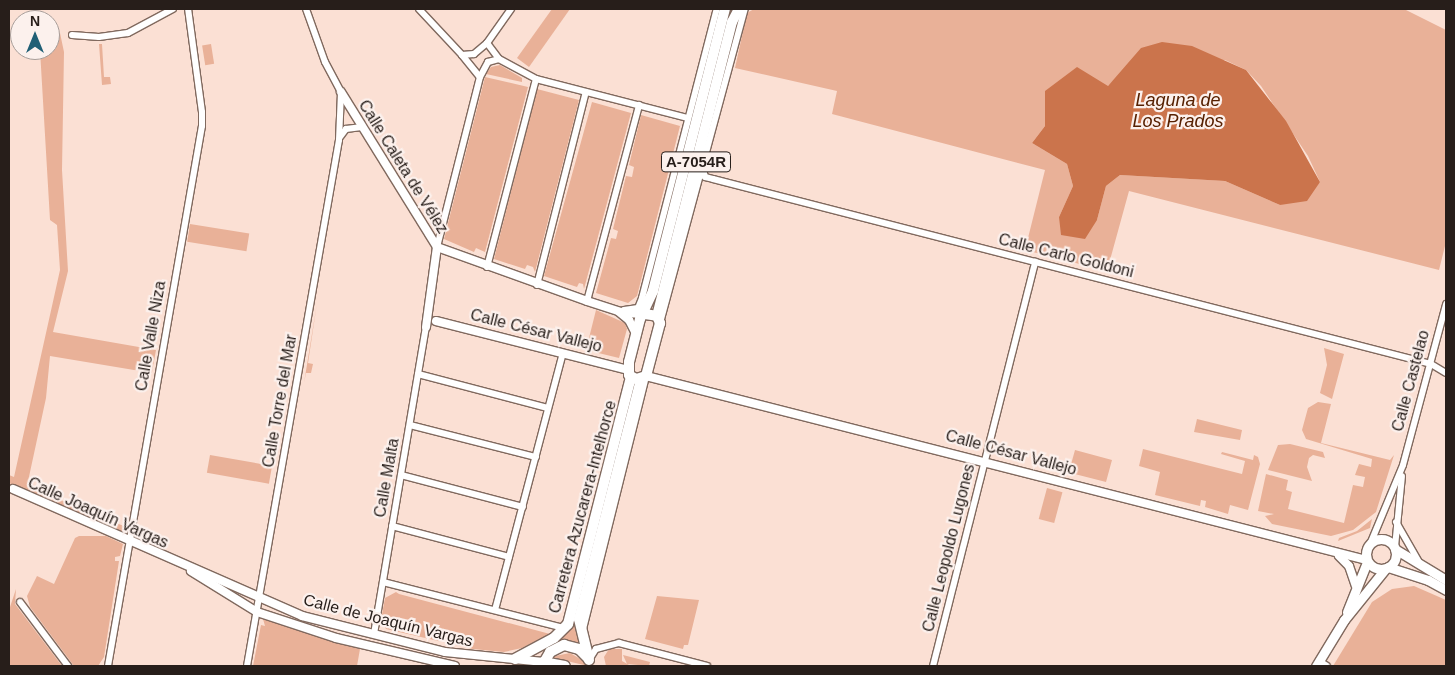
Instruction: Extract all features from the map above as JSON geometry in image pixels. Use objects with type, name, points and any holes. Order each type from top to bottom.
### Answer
[{"type":"main road","name":"A-7054R","points":[[636,376],[636,334],[649,300],[725,9]]},
{"type":"main road","name":"A-7054R","points":[[636,376],[659,320],[732,22],[739,9]]},
{"type":"main road","points":[[645,314],[659,320]]},
{"type":"main road","name":"Carretera Azucarera-Intelhorce","points":[[515,659],[554,638],[564,628],[571,616],[636,376]]},
{"type":"main road","name":"Carretera Azucarera-Intelhorce","points":[[590,663],[580,619],[636,376]]},
{"type":"main road","points":[[1344,620],[1367,561],[1366,550],[1371,542],[1386,539],[1395,548],[1446,580]]},
{"type":"main road","points":[[1317,664],[1344,620],[1396,557],[1395,548]]},
{"type":"main road","points":[[1367,561],[1372,566],[1428,580],[1446,590]]},
{"type":"main road","name":"Carretera Azucarera-Intelhorce","points":[[543,664],[550,652],[554,638]]},
{"type":"main road","points":[[550,652],[564,645],[572,646],[590,663]]},
{"type":"main road","points":[[543,664],[565,666]]},
{"type":"street","points":[[72,35],[98,37],[128,32],[173,9]]},
{"type":"street","name":"Calle Valle Niza","points":[[108,666],[202,126],[188,9]]},
{"type":"street","name":"Calle Caleta de Vélez","points":[[306,9],[324,62],[340,92],[437,248],[486,267],[587,301],[618,310],[645,314]]},
{"type":"street","points":[[419,9],[426,12],[480,77]]},
{"type":"street","points":[[462,55],[474,54],[487,43],[511,9]]},
{"type":"street","points":[[618,310],[638,308],[648,276],[714,17],[718,9]]},
{"type":"street","points":[[659,320],[745,9]]},
{"type":"street","points":[[487,43],[499,59],[536,79],[688,118]]},
{"type":"street","points":[[437,248],[480,77],[488,62],[499,59]]},
{"type":"street","points":[[486,267],[536,79]]},
{"type":"street","name":"Calle Torre del Mar","points":[[247,666],[339,140],[340,92]]},
{"type":"street","points":[[537,285],[586,92]]},
{"type":"street","points":[[587,301],[639,105]]},
{"type":"street","points":[[339,140],[346,129],[362,127]]},
{"type":"street","name":"Calle Carlo Goldoni","points":[[702,165],[705,177],[1431,364],[1446,373]]},
{"type":"street","name":"Calle Malta","points":[[374,634],[426,327],[437,248]]},
{"type":"street","name":"Calle Leopoldo Lugones","points":[[933,666],[1035,262]]},
{"type":"street","points":[[648,276],[649,300]]},
{"type":"street","points":[[426,327],[436,320],[428,304]]},
{"type":"street","name":"Calle Castelao","points":[[1371,542],[1403,465],[1446,304]]},
{"type":"street","points":[[618,310],[629,320],[636,334]]},
{"type":"street","name":"Calle César Vallejo","points":[[436,320],[563,352],[636,376],[985,461],[1367,561]]},
{"type":"street","points":[[495,610],[563,352]]},
{"type":"street","points":[[418,374],[548,408]]},
{"type":"street","points":[[410,425],[536,457]]},
{"type":"street","name":"Calle Castelao","points":[[1395,548],[1403,465]]},
{"type":"street","points":[[401,475],[523,508]]},
{"type":"street","name":"Calle Joaquín Vargas","points":[[11,488],[259,599]]},
{"type":"street","points":[[1396,522],[1421,565]]},
{"type":"street","points":[[392,526],[509,557]]},
{"type":"street","points":[[1336,554],[1349,566],[1356,586]]},
{"type":"street","name":"Calle Joaquín Vargas","points":[[176,563],[257,612]]},
{"type":"street","points":[[383,582],[564,628]]},
{"type":"street","name":"Calle de Joaquín Vargas","points":[[259,599],[302,616],[374,634],[476,657],[515,659],[543,664]]},
{"type":"street","points":[[20,602],[68,666]]},
{"type":"street","name":"Calle de Joaquín Vargas","points":[[257,612],[336,638],[455,666]]},
{"type":"street","points":[[590,663],[596,649],[619,642],[707,666]]},
{"type":"street","points":[[1317,664],[1327,666]]},
{"type":"shaded area","points":[[552,9],[570,9],[529,67],[517,58]]},
{"type":"shaded area","points":[[754,9],[1404,9],[1446,30],[1446,242],[1439,270],[1129,191],[1107,271],[1025,250],[1045,170],[832,114],[837,91],[735,68],[747,13]],"holes":[[[1225,60],[1246,70],[1261,86],[1308,156],[1320,182],[1280,205],[1225,181],[1120,175],[1106,186],[1097,220],[1059,217],[1073,186],[1067,164],[1032,143],[1045,126],[1108,86],[1124,71]]]},
{"type":"shaded area","points":[[60,33],[64,52],[62,170],[68,271],[53,332],[156,350],[152,373],[50,356],[46,398],[27,486],[126,527],[124,536],[9,483],[9,475],[14,477],[60,270],[57,225],[50,220],[41,60],[60,60]]},
{"type":"shaded area","points":[[99,44],[102,44],[104,77],[110,77],[111,84],[102,85]]},
{"type":"shaded area","points":[[211,44],[214,64],[205,65],[202,45]]},
{"type":"shaded area","points":[[500,65],[522,78],[522,82],[486,74],[491,67]]},
{"type":"shaded area","points":[[485,77],[528,87],[485,252],[476,248],[474,252],[444,239]]},
{"type":"shaded area","points":[[537,89],[579,100],[535,272],[533,267],[527,265],[525,269],[494,259]]},
{"type":"shaded area","points":[[592,102],[631,113],[584,289],[583,284],[579,283],[577,287],[544,276]]},
{"type":"shaded area","points":[[641,115],[680,126],[637,296],[628,303],[596,293],[611,238],[616,239],[618,231],[613,229],[626,176],[632,177],[634,167],[629,165]]},
{"type":"shaded area","points":[[190,224],[249,233],[246,251],[187,242]]},
{"type":"shaded area","points":[[317,303],[308,363],[313,364],[311,373],[306,373],[304,383]]},
{"type":"shaded area","points":[[596,310],[625,323],[627,329],[619,358],[586,350]]},
{"type":"shaded area","points":[[1324,348],[1344,354],[1332,399],[1320,393],[1327,365]]},
{"type":"shaded area","points":[[1318,402],[1331,404],[1321,443],[1390,460],[1394,455],[1376,512],[1353,530],[1331,536],[1272,524],[1265,516],[1274,514],[1258,511],[1266,474],[1288,480],[1286,490],[1292,492],[1288,509],[1344,523],[1353,485],[1363,487],[1365,477],[1355,475],[1359,464],[1371,467],[1372,459],[1306,439],[1302,430],[1308,408]]},
{"type":"shaded area","points":[[1197,419],[1242,430],[1240,440],[1194,432]]},
{"type":"shaded area","points":[[1290,444],[1323,452],[1325,458],[1313,455],[1309,458],[1307,467],[1312,481],[1268,470],[1278,445]]},
{"type":"shaded area","points":[[1143,449],[1242,474],[1245,461],[1221,454],[1222,452],[1253,460],[1254,455],[1258,457],[1260,464],[1248,510],[1230,505],[1228,514],[1205,507],[1206,501],[1201,500],[1200,506],[1155,495],[1160,472],[1139,466]]},
{"type":"shaded area","points":[[1075,450],[1112,460],[1106,482],[1059,470],[1060,466],[1070,468]]},
{"type":"shaded area","points":[[210,455],[272,466],[269,484],[207,473]]},
{"type":"shaded area","points":[[1047,488],[1062,492],[1054,523],[1039,519]]},
{"type":"shaded area","points":[[1372,519],[1370,528],[1338,541],[1339,538],[1357,531]]},
{"type":"shaded area","points":[[79,536],[106,536],[123,544],[120,556],[115,557],[115,561],[119,561],[104,657],[98,666],[74,666],[30,607],[27,596],[37,576],[54,584],[75,538]]},
{"type":"shaded area","points":[[1414,586],[1446,600],[1446,666],[1333,666],[1372,602],[1392,589]]},
{"type":"shaded area","points":[[16,589],[15,604],[62,666],[9,666],[9,610]]},
{"type":"shaded area","points":[[396,592],[550,634],[522,648],[504,652],[473,649],[386,629],[381,620],[385,598]]},
{"type":"shaded area","points":[[657,596],[699,600],[688,645],[684,645],[683,649],[645,639]]},
{"type":"shaded area","points":[[263,619],[360,649],[357,666],[253,666],[261,625],[265,626]]},
{"type":"shaded area","points":[[573,621],[579,643],[558,641]]},
{"type":"shaded area","points":[[609,649],[622,649],[622,661],[631,666],[606,666],[604,657]]},
{"type":"shaded area","points":[[570,653],[582,660],[588,666],[550,657]]},
{"type":"shaded area","points":[[623,655],[650,662],[649,666],[627,664]]},
{"type":"water","name":"Laguna de Los Prados","points":[[1162,42],[1192,46],[1246,70],[1286,121],[1320,182],[1307,201],[1280,205],[1225,181],[1120,175],[1106,186],[1097,220],[1085,239],[1061,235],[1059,217],[1073,186],[1067,164],[1032,143],[1045,126],[1045,91],[1077,67],[1108,86],[1141,48]]}]
